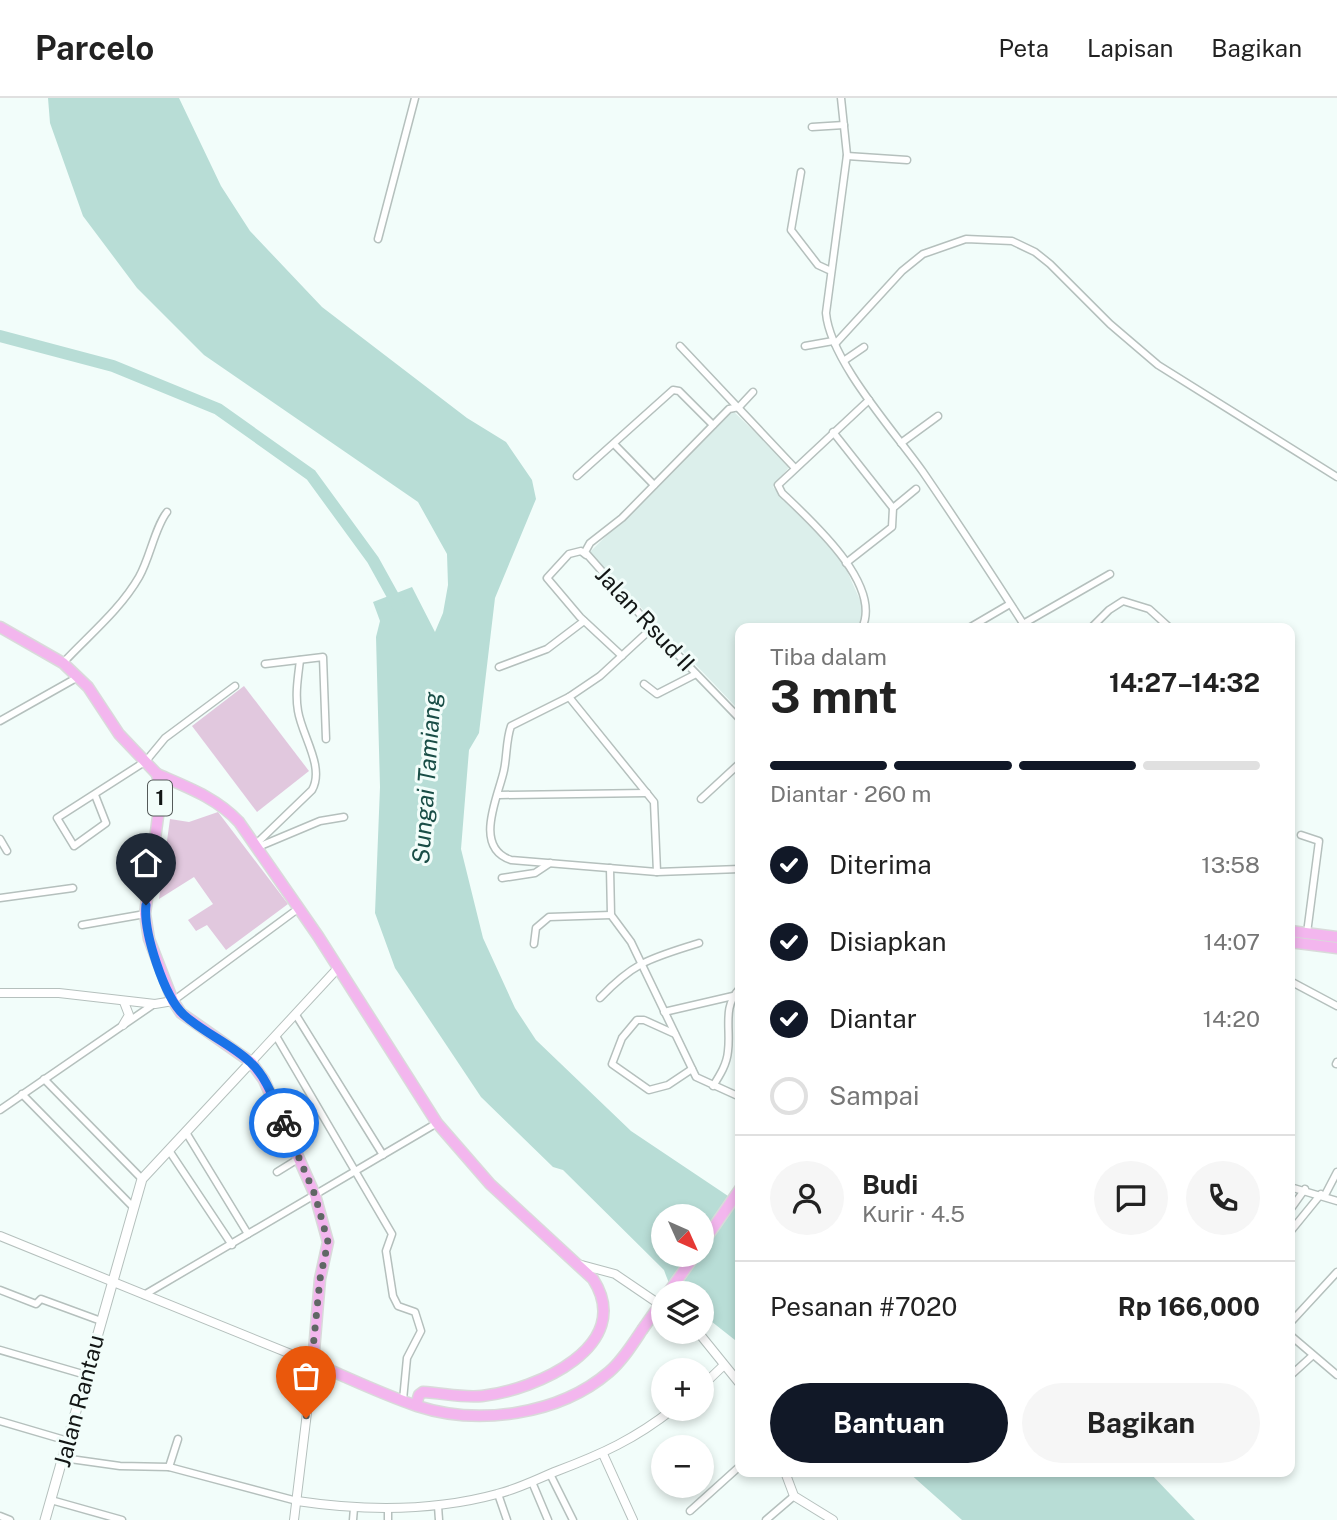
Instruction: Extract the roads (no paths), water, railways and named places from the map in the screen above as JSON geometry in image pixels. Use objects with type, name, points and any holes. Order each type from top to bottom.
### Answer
[{"type":"highway","name":"1","points":[[0,627],[63,663],[78,677],[119,734],[157,774],[161,794],[145,914],[149,940],[173,1001],[181,1013],[207,1034],[251,1062],[268,1086],[315,1195],[328,1242],[320,1279],[313,1363]]},
{"type":"highway","points":[[157,774],[227,809],[257,846],[299,908],[437,1124],[490,1184],[593,1279],[605,1304],[603,1326],[584,1352],[560,1368],[518,1389],[473,1396],[423,1392],[416,1405]]},
{"type":"highway","points":[[161,794],[177,783]]},
{"type":"highway","points":[[1295,932],[1337,937]]},
{"type":"highway","points":[[1295,943],[1337,948]]},
{"type":"highway","points":[[714,1227],[735,1196]]},
{"type":"highway","points":[[313,1363],[416,1405],[441,1412],[478,1416],[549,1405],[579,1392],[606,1374],[651,1318]]},
{"type":"main road","points":[[142,1179],[187,1134],[251,1062]]},
{"type":"main road","name":"Jalan Rantau","points":[[45,1520],[142,1179]]},
{"type":"street","points":[[379,239],[415,98]]},
{"type":"street","points":[[841,98],[847,156],[826,313],[834,343],[869,400],[1022,623]]},
{"type":"street","points":[[812,127],[844,125]]},
{"type":"street","points":[[847,156],[907,160]]},
{"type":"street","points":[[801,172],[791,230],[816,263],[831,271]]},
{"type":"street","points":[[805,346],[834,343],[902,271],[923,254],[966,239],[1012,241],[1050,264],[1110,324],[1158,365],[1337,477]]},
{"type":"street","points":[[680,346],[794,467]]},
{"type":"street","points":[[845,360],[864,347]]},
{"type":"street","points":[[577,476],[673,390],[679,391],[713,425]]},
{"type":"street","name":"Jalan Rsud II","points":[[735,714],[586,555],[590,543],[622,518],[729,409],[739,407],[753,392]]},
{"type":"street","points":[[863,623],[866,607],[840,549],[778,488],[779,482],[794,467],[869,400]]},
{"type":"street","points":[[901,443],[938,416]]},
{"type":"street","points":[[833,432],[893,508],[892,527],[846,563]]},
{"type":"street","points":[[614,444],[654,485]]},
{"type":"street","points":[[893,508],[916,489]]},
{"type":"street","points":[[63,663],[116,609],[138,579],[153,551],[159,524],[167,512]]},
{"type":"street","points":[[586,555],[581,551],[573,552],[547,577],[584,621],[622,656]]},
{"type":"street","points":[[1029,623],[1110,574]]},
{"type":"street","points":[[1096,623],[1123,601],[1149,609],[1164,623]]},
{"type":"street","points":[[978,623],[1010,604]]},
{"type":"street","points":[[499,667],[547,649],[584,621]]},
{"type":"street","points":[[652,628],[600,676],[512,726],[499,794],[490,822],[493,841],[499,854],[511,860],[657,872],[735,869]]},
{"type":"street","points":[[264,664],[320,656],[324,659],[326,739]]},
{"type":"street","points":[[257,846],[312,790],[317,780],[318,772],[303,735],[298,709],[300,660]]},
{"type":"street","points":[[644,684],[657,694],[696,674]]},
{"type":"street","points":[[0,722],[78,677]]},
{"type":"street","points":[[94,795],[106,823],[73,846],[56,819],[146,761],[164,738],[235,686]]},
{"type":"street","points":[[569,696],[655,804],[657,872]]},
{"type":"street","points":[[701,799],[735,768]]},
{"type":"street","points":[[499,794],[647,793]]},
{"type":"street","points":[[257,846],[320,821],[344,817]]},
{"type":"street","points":[[1301,835],[1319,841],[1307,933]]},
{"type":"street","points":[[0,839],[7,851]]},
{"type":"street","points":[[502,878],[535,873],[551,863]]},
{"type":"street","points":[[610,867],[611,915],[628,936],[692,1069],[701,1081],[735,1095]]},
{"type":"street","points":[[0,898],[73,888]]},
{"type":"street","points":[[0,993],[59,993],[155,1004],[173,1001],[299,908]]},
{"type":"street","points":[[82,925],[145,914]]},
{"type":"street","points":[[534,944],[536,928],[549,917],[611,915]]},
{"type":"street","points":[[600,998],[620,976],[641,962],[699,943]]},
{"type":"street","points":[[251,1062],[338,968]]},
{"type":"street","points":[[1295,984],[1337,1006]]},
{"type":"street","points":[[713,1086],[725,1065],[728,1050],[727,1011],[735,994]]},
{"type":"street","points":[[664,1012],[733,996]]},
{"type":"street","points":[[123,1026],[129,1014],[124,1002]]},
{"type":"street","points":[[0,1110],[155,1004]]},
{"type":"street","points":[[296,1015],[383,1155]]},
{"type":"street","points":[[676,1034],[644,1020],[637,1020],[622,1038],[612,1063],[649,1090],[668,1085],[692,1069]]},
{"type":"street","points":[[276,1036],[392,1234],[391,1244],[386,1251],[395,1301],[400,1307],[415,1312],[421,1331],[407,1358],[403,1400]]},
{"type":"street","points":[[44,1080],[142,1179]]},
{"type":"street","points":[[22,1094],[134,1208]]},
{"type":"street","points":[[144,1295],[437,1124]]},
{"type":"street","points":[[187,1134],[248,1234]]},
{"type":"street","points":[[170,1152],[232,1245]]},
{"type":"street","points":[[277,1172],[298,1159]]},
{"type":"street","points":[[1295,1226],[1323,1195],[1337,1172]]},
{"type":"street","points":[[1295,1188],[1337,1200]]},
{"type":"street","points":[[1295,1203],[1305,1189]]},
{"type":"street","points":[[0,1236],[313,1363],[294,1520]]},
{"type":"street","points":[[578,1264],[615,1274],[651,1299]]},
{"type":"street","points":[[1295,1318],[1337,1272]]},
{"type":"street","points":[[0,1290],[27,1303],[36,1304],[41,1299],[101,1321]]},
{"type":"street","points":[[1295,1340],[1337,1374]]},
{"type":"street","points":[[707,1344],[735,1379]]},
{"type":"street","points":[[0,1350],[86,1375]]},
{"type":"street","points":[[1295,1371],[1312,1356]]},
{"type":"street","points":[[714,1374],[723,1366]]},
{"type":"street","points":[[0,1421],[68,1441]]},
{"type":"street","points":[[63,1458],[120,1466],[169,1467],[297,1501],[354,1508],[438,1506],[498,1494],[532,1482],[603,1454],[634,1438],[657,1421]]},
{"type":"street","points":[[169,1467],[178,1439]]},
{"type":"street","points":[[603,1454],[633,1520]]},
{"type":"street","points":[[690,1511],[735,1470]]},
{"type":"street","points":[[550,1474],[573,1520]]},
{"type":"street","points":[[787,1477],[794,1496],[833,1520]]},
{"type":"street","points":[[532,1482],[548,1520]]},
{"type":"street","points":[[498,1494],[507,1520]]},
{"type":"street","points":[[766,1520],[794,1496]]},
{"type":"street","points":[[51,1500],[122,1520]]},
{"type":"street","points":[[438,1506],[439,1520]]},
{"type":"street","points":[[353,1520],[354,1508]]},
{"type":"street","points":[[388,1509],[388,1520]]},
{"type":"street","points":[[0,1516],[10,1520]]},
{"type":"water","name":"Sungai Tamiang","points":[[48,98],[179,98],[221,186],[250,231],[322,307],[467,418],[506,442],[532,480],[536,499],[495,598],[479,733],[469,750],[461,849],[483,938],[515,1008],[536,1040],[631,1131],[735,1201],[735,1340],[714,1323],[714,1281],[668,1281],[661,1267],[714,1267],[714,1204],[651,1204],[651,1257],[563,1170],[553,1167],[481,1097],[395,968],[375,913],[380,787],[376,637],[380,621],[373,602],[412,587],[435,632],[443,613],[448,585],[447,554],[418,502],[204,355],[137,288],[83,216],[50,123]]},
{"type":"water","points":[[914,1477],[1154,1477],[1195,1520],[962,1520]]},
{"type":"waterway","points":[[0,336],[113,366],[218,409],[311,475],[373,560],[399,607]]}]
